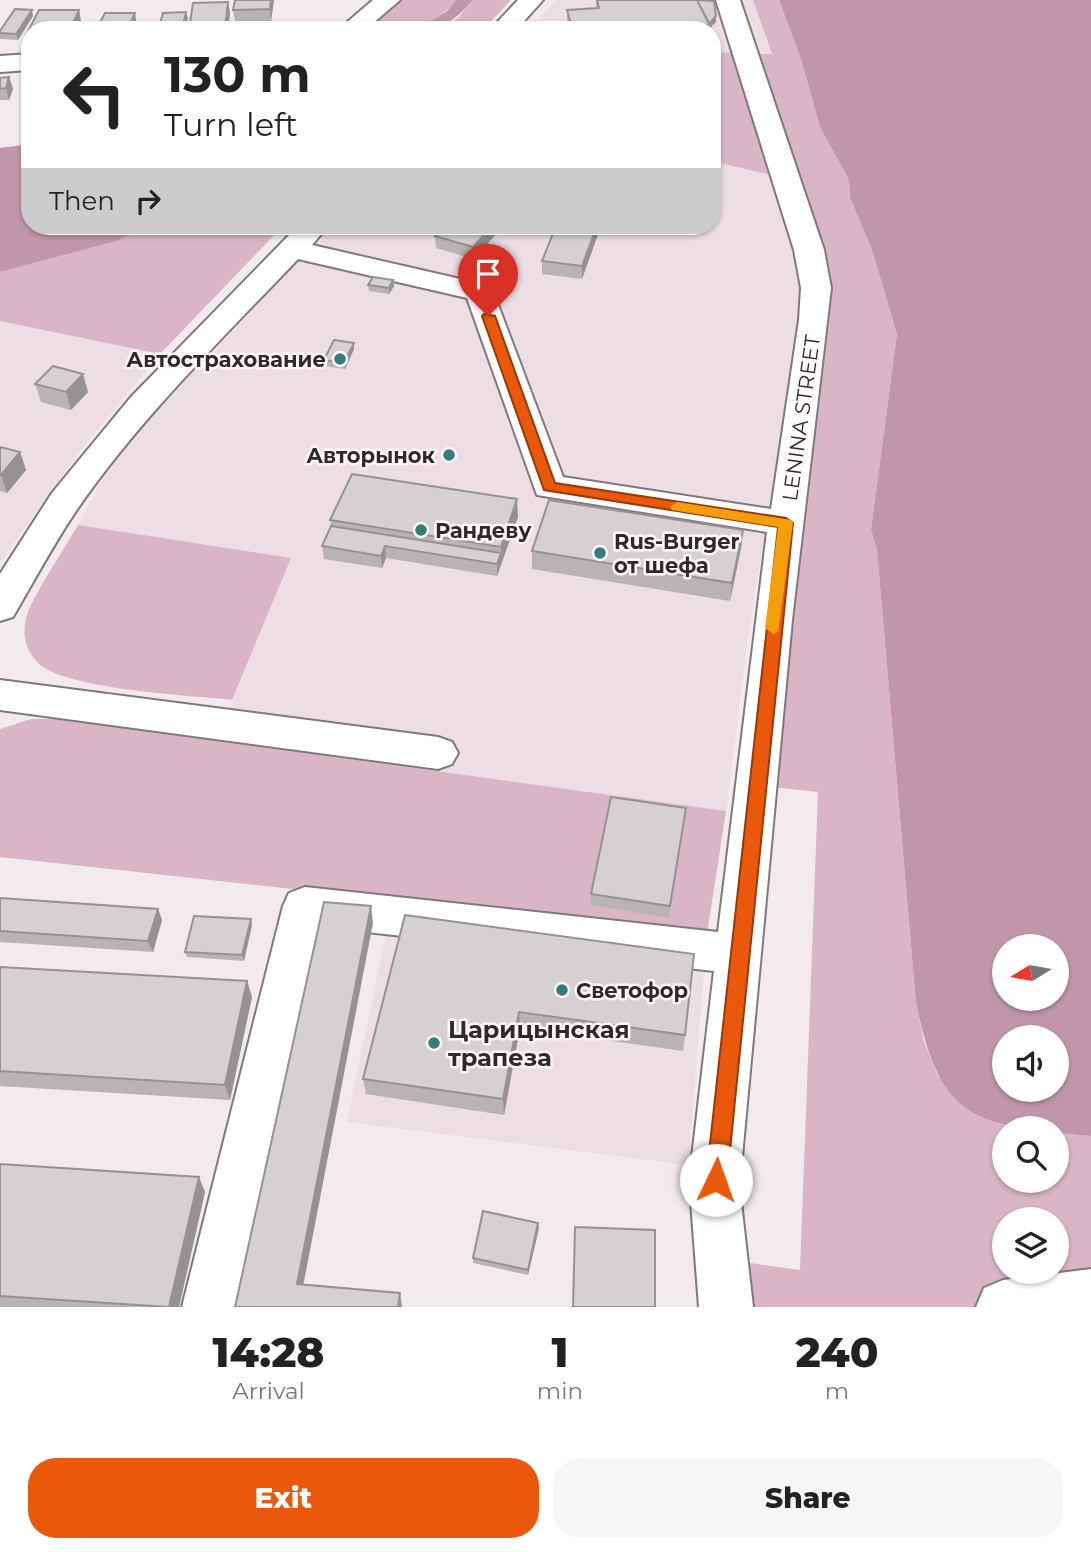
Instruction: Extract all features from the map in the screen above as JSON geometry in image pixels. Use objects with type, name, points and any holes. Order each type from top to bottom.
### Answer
[{"type":"street","points":[[361,21],[388,0]]},
{"type":"street","points":[[511,21],[531,0]]},
{"type":"street","name":"LENINA STREET","points":[[726,1307],[716,1215],[717,1157],[786,523],[816,288],[809,250],[728,0]]},
{"type":"street","points":[[0,64],[21,63]]},
{"type":"street","points":[[0,607],[49,523],[94,462],[152,394],[303,237],[480,292],[549,487],[786,523]]},
{"type":"street","points":[[0,695],[438,753]]},
{"type":"street","points":[[209,1307],[305,906],[738,954]]},
{"type":"street","points":[[1003,1307],[1091,1294]]},
{"type":"shaded area","points":[[397,0],[456,0],[433,21],[370,21]]},
{"type":"shaded area","points":[[456,0],[473,0],[449,21],[431,21],[446,12]]},
{"type":"shaded area","points":[[473,0],[511,0],[491,21],[453,21]]},
{"type":"shaded area","points":[[556,0],[753,0],[772,55],[721,52],[721,21],[537,21]]},
{"type":"shaded area","points":[[753,0],[779,0],[801,59],[820,127],[849,180],[850,198],[872,250],[897,334],[871,530],[877,550],[916,1003],[924,1042],[938,1076],[996,1116],[992,1116],[992,1193],[1069,1193],[1069,1134],[1091,1136],[1091,1307],[750,1307],[743,1262],[800,1270],[818,792],[772,787],[832,294],[826,257],[758,54],[772,54]]},
{"type":"shaded area","points":[[779,0],[1091,0],[1091,1136],[1069,1134],[1069,1116],[992,1116],[992,1120],[974,1113],[957,1100],[943,1083],[923,1035],[916,1003],[877,550],[871,530],[897,334],[872,250],[850,198],[849,180],[820,127],[801,59]]},
{"type":"shaded area","points":[[721,52],[737,53],[775,176],[721,163]]},
{"type":"shaded area","points":[[21,145],[21,235],[128,235],[117,241],[0,272],[0,148]]},
{"type":"shaded area","name":"Авторынок","points":[[721,163],[775,176],[802,267],[801,316],[749,628],[726,811],[216,741],[291,558],[78,525],[101,482],[139,429],[324,235],[721,235]]},
{"type":"shaded area","points":[[128,235],[274,235],[160,354],[0,321],[0,272],[117,241]]},
{"type":"shaded area","points":[[0,321],[160,354],[80,451],[0,562]]},
{"type":"shaded area","points":[[78,525],[291,558],[232,700],[101,685],[53,672],[38,663],[28,648],[25,637],[29,611]]},
{"type":"shaded area","points":[[31,719],[60,719],[726,811],[707,934],[0,857],[0,729]]},
{"type":"shaded area","points":[[393,900],[707,934],[688,1165],[347,1122]]},
{"type":"building","points":[[235,0],[271,0],[270,9],[233,10]]},
{"type":"building","points":[[597,0],[697,0],[708,21],[570,21],[567,10],[599,8]]},
{"type":"building","points":[[697,0],[714,1],[716,16],[708,21]]},
{"type":"building","points":[[228,2],[226,21],[190,21],[193,3]]},
{"type":"building","points":[[15,9],[32,10],[25,21],[21,21],[16,34],[0,31]]},
{"type":"building","points":[[39,10],[79,10],[74,21],[33,21]]},
{"type":"building","points":[[186,12],[184,21],[161,21],[163,13]]},
{"type":"building","points":[[105,13],[135,13],[131,21],[101,21]]},
{"type":"building","points":[[9,77],[6,88],[0,89],[0,78]]},
{"type":"building","points":[[436,235],[484,235],[473,247]]},
{"type":"building","points":[[552,235],[594,235],[582,266],[542,261]]},
{"type":"building","points":[[373,277],[393,280],[389,288],[368,285]]},
{"type":"building","points":[[334,340],[354,343],[344,363],[324,360]]},
{"type":"building","points":[[53,366],[83,374],[66,392],[35,384]]},
{"type":"building","points":[[0,447],[20,452],[1,475],[0,474]]},
{"type":"building","points":[[352,474],[517,499],[501,547],[330,520]]},
{"type":"building","points":[[549,500],[743,530],[732,583],[532,551]]},
{"type":"building","points":[[331,526],[501,553],[497,564],[385,546],[381,556],[322,546]]},
{"type":"building","points":[[611,797],[686,808],[670,906],[591,894]]},
{"type":"building","points":[[0,898],[158,909],[148,941],[0,931]]},
{"type":"building","points":[[324,902],[371,906],[297,1284],[400,1293],[398,1307],[235,1307]]},
{"type":"building","points":[[405,915],[694,954],[685,1035],[519,1012],[503,1099],[363,1079]]},
{"type":"building","points":[[194,916],[251,919],[242,955],[185,952]]},
{"type":"building","points":[[0,967],[247,981],[225,1085],[0,1071]]},
{"type":"building","points":[[0,1164],[199,1177],[169,1307],[0,1296]]},
{"type":"building","points":[[483,1211],[538,1223],[528,1270],[473,1258]]},
{"type":"building","points":[[575,1227],[655,1230],[655,1307],[573,1307]]},
{"type":"slow traffic","points":[[677,507],[786,523],[773,628]]},
{"type":"place","name":"Автострахование","points":[[340,359]]},
{"type":"place","name":"Авторынок","points":[[449,455]]},
{"type":"place","name":"Рандеву","points":[[421,530]]},
{"type":"place","name":"Rus-Burger от шефа","points":[[600,553]]},
{"type":"place","name":"Светофор","points":[[562,990]]},
{"type":"place","name":"Царицынская трапеза","points":[[434,1043]]},
{"type":"route","points":[[488,316],[549,487],[786,523],[730,1023],[716,1180]]}]
